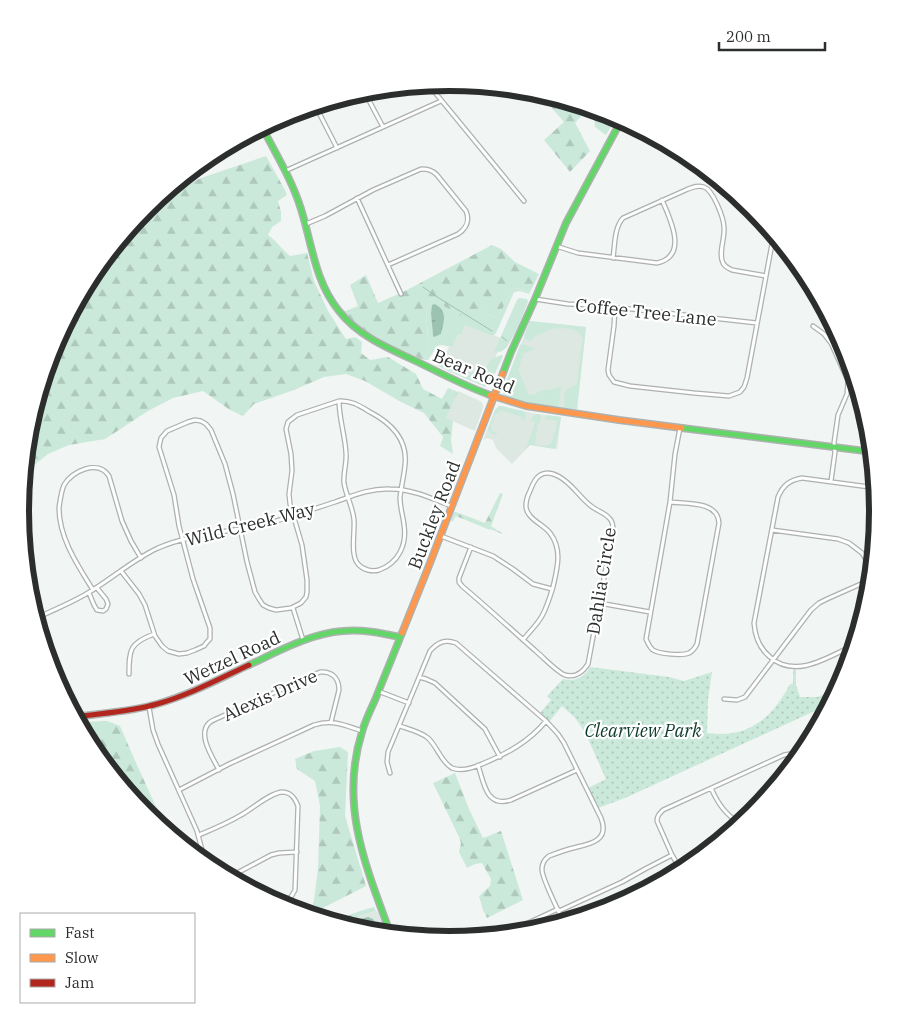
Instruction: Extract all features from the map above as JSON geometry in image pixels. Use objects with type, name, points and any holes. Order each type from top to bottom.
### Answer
[{"type":"street","points":[[434,92],[524,201]]},
{"type":"street","points":[[368,99],[383,127]]},
{"type":"street","points":[[285,172],[441,101]]},
{"type":"street","points":[[319,112],[337,148]]},
{"type":"street","name":"Buckley Road","points":[[388,928],[356,827],[353,789],[354,766],[362,731],[440,536],[493,396],[556,246],[578,200],[618,126]]},
{"type":"street","name":"Bear Road","points":[[265,133],[294,190],[306,224],[318,274],[323,285],[335,307],[350,322],[377,342],[469,387],[526,406],[866,451]]},
{"type":"street","points":[[306,224],[421,169],[432,170],[466,211],[468,221],[462,231],[388,265]]},
{"type":"street","points":[[613,258],[620,222],[630,214],[697,186],[706,188],[710,192],[723,220],[722,260],[727,268],[766,276]]},
{"type":"street","points":[[357,198],[401,294]]},
{"type":"street","points":[[556,246],[578,254],[657,263],[666,260],[670,256],[675,235],[662,200]]},
{"type":"street","points":[[615,307],[608,370],[612,380],[624,385],[694,393],[729,396],[740,392],[747,378],[772,242]]},
{"type":"street","name":"Coffee Tree Lane","points":[[535,299],[562,304],[595,305],[758,323]]},
{"type":"street","points":[[813,326],[824,334],[831,343],[848,381],[847,394],[838,415],[831,481]]},
{"type":"street","points":[[121,571],[139,594],[145,605],[154,634],[168,651],[179,654],[187,653],[204,646],[210,639],[210,628],[193,580],[174,495],[159,443],[167,431],[196,420],[206,424],[211,430],[221,454],[233,494],[246,562],[258,600],[263,605],[276,610],[293,608],[301,603],[307,592],[304,556],[288,494],[292,471],[291,454],[286,433],[288,422],[297,415],[332,402],[339,401],[346,400],[387,422],[399,434],[404,449],[406,457],[400,508],[405,533],[402,546],[395,561],[371,571],[358,565],[355,559],[354,512],[344,483],[346,454],[339,401]]},
{"type":"street","points":[[670,502],[708,507],[717,512],[720,523],[697,644],[694,649],[682,655],[652,649],[646,640],[670,502],[680,427]]},
{"type":"street","points":[[93,590],[78,566],[62,529],[60,519],[61,494],[68,479],[73,475],[90,467],[101,468],[106,472],[109,476],[122,521],[140,558]]},
{"type":"street","name":"Dahlia Circle","points":[[548,472],[568,482],[590,506],[612,520],[613,530],[599,604],[588,664],[583,671],[575,675],[567,676],[562,674],[523,640],[543,615],[558,568],[555,542],[551,533],[526,511],[531,489],[536,478],[540,475],[548,472]]},
{"type":"street","points":[[848,648],[801,667],[782,665],[764,653],[754,630],[754,623],[778,497],[786,484],[802,478],[869,487]]},
{"type":"street","name":"Wild Creek Way","points":[[42,616],[89,593],[158,548],[183,540],[269,523],[348,497],[388,488],[421,494],[451,506]]},
{"type":"street","points":[[772,530],[838,539],[855,547],[865,558],[867,564]]},
{"type":"street","points":[[440,536],[498,559],[533,584],[552,589]]},
{"type":"street","points":[[471,547],[459,582],[523,640]]},
{"type":"street","points":[[724,699],[737,700],[745,696],[805,616],[819,604],[864,582]]},
{"type":"street","points":[[89,593],[97,610],[103,611],[108,604],[97,588]]},
{"type":"street","points":[[599,604],[650,612]]},
{"type":"street","points":[[293,608],[304,640]]},
{"type":"street","name":"Wetzel Road","points":[[81,715],[136,710],[167,702],[304,640],[332,632],[350,630],[378,632],[400,637]]},
{"type":"street","points":[[129,674],[130,653],[133,647],[137,642],[154,634]]},
{"type":"street","points":[[390,773],[387,757],[430,651],[438,643],[445,641],[456,643],[546,721],[558,734],[603,823],[603,831],[598,839],[592,843],[549,856],[543,863],[542,873],[561,917]]},
{"type":"street","name":"Alexis Drive","points":[[219,770],[205,740],[205,729],[209,723],[320,672],[332,674],[339,685],[332,722]]},
{"type":"street","points":[[419,677],[426,678],[435,683],[485,729],[500,757]]},
{"type":"street","points":[[378,690],[409,703]]},
{"type":"street","points":[[149,707],[153,730],[158,744],[199,835],[203,852]]},
{"type":"street","points":[[400,726],[428,738],[444,761],[450,766],[461,770],[500,757],[528,738],[546,721]]},
{"type":"street","points":[[179,790],[314,725],[332,722],[362,731]]},
{"type":"street","points":[[678,865],[657,821],[658,815],[663,810],[784,755],[793,753]]},
{"type":"street","points":[[478,765],[488,795],[500,802],[511,800],[577,770]]},
{"type":"street","points":[[711,788],[723,810],[735,820]]},
{"type":"street","points":[[199,835],[226,824],[272,795],[284,792],[293,796],[298,806],[295,890],[291,897],[287,899]]},
{"type":"street","points":[[235,873],[271,855],[297,852]]},
{"type":"street","points":[[524,926],[622,882],[672,855]]},
{"type":"shaded area","points":[[460,321],[503,339],[491,368],[474,377],[442,363]]},
{"type":"shaded area","points":[[530,321],[586,327],[577,409],[533,404],[508,398],[503,394]]},
{"type":"shaded area","points":[[458,391],[483,404],[475,431],[446,418]]},
{"type":"shaded area","points":[[499,406],[561,417],[557,449],[530,445],[512,464],[496,448],[493,440],[487,438],[483,440],[495,410]]},
{"type":"shaded area","points":[[378,912],[383,927],[351,920],[362,915]]},
{"type":"green space","points":[[547,102],[584,113],[575,123],[590,151],[570,172],[544,140],[564,122]]},
{"type":"green space","points":[[594,117],[613,124],[606,135],[595,127]]},
{"type":"green space","points":[[266,156],[287,195],[278,201],[281,221],[272,227],[268,235],[290,256],[307,253],[314,281],[328,311],[346,339],[355,337],[362,342],[361,353],[370,360],[388,357],[416,374],[423,389],[442,399],[448,388],[458,392],[446,418],[453,421],[451,440],[453,454],[440,446],[443,437],[424,413],[365,381],[346,374],[324,377],[254,404],[243,416],[230,410],[203,391],[173,398],[148,411],[105,439],[69,445],[48,454],[31,468],[37,429],[51,376],[72,325],[85,301],[116,255],[133,234],[172,195],[182,187],[201,178]]},
{"type":"green space","points":[[492,245],[501,249],[515,262],[539,274],[530,292],[515,288],[505,303],[498,319],[482,311],[477,325],[432,299],[426,310],[429,353],[424,360],[370,334],[343,312],[358,306],[350,285],[366,275],[378,303],[405,291]]},
{"type":"green space","points":[[515,288],[530,292],[529,294],[520,291],[514,292],[494,335],[465,325],[461,335],[458,334],[452,347],[437,346],[428,360],[424,360],[429,353],[426,310],[432,299],[482,311],[498,319],[505,303]],"holes":[[[435,304],[439,307],[444,317],[443,325],[441,334],[433,336],[432,306]]]},
{"type":"green space","points":[[519,298],[527,299],[528,302],[517,329],[507,347],[495,353],[494,352]]},
{"type":"green space","points":[[530,321],[586,327],[577,409],[564,408],[564,398],[569,388],[577,384],[583,340],[579,332],[567,328],[557,329],[556,327],[534,337],[530,341],[525,339],[524,335]]},
{"type":"green space","points":[[520,345],[534,348],[523,354],[518,369],[529,395],[561,386],[559,406],[520,402],[503,394]]},
{"type":"green space","points":[[442,352],[449,355],[453,366],[471,373],[486,367],[492,359],[503,356],[490,384],[485,387],[436,365],[436,357]]},
{"type":"green space","points":[[499,406],[523,411],[526,414],[526,418],[521,420],[522,417],[500,410],[499,413],[495,414],[491,426],[492,431],[499,434],[490,433],[488,429],[495,410]]},
{"type":"green space","points":[[536,414],[540,414],[541,417],[540,423],[538,423],[535,445],[547,446],[552,442],[557,421],[545,419],[547,415],[561,417],[555,449],[530,445],[525,450],[535,421],[532,421],[532,419]]},
{"type":"green space","points":[[500,493],[503,494],[491,526],[503,534],[456,516],[452,522],[454,512],[456,512],[485,523]]},
{"type":"green space","name":"Clearview Park","points":[[590,667],[669,677],[684,681],[712,672],[708,699],[707,733],[734,733],[757,724],[775,707],[790,684],[793,684],[793,669],[796,669],[796,685],[800,697],[818,697],[830,692],[822,708],[625,798],[598,808],[588,788],[606,779],[592,746],[579,723],[562,706],[549,722],[540,713],[551,700],[547,696],[563,679],[572,680],[585,674]]},
{"type":"green space","points":[[107,721],[120,726],[161,817],[133,789],[116,768],[85,722]]},
{"type":"green space","points":[[340,747],[348,752],[345,816],[366,886],[317,911],[311,909],[318,869],[320,806],[315,781],[297,769],[295,759],[314,751]]},
{"type":"green space","points":[[455,773],[483,838],[501,831],[523,900],[487,918],[479,896],[490,886],[491,879],[482,863],[467,868],[459,852],[461,843],[459,837],[433,783]]},
{"type":"green space","points":[[374,907],[376,911],[351,920],[341,918]]},
{"type":"water","points":[[435,304],[442,310],[444,317],[441,334],[434,337],[431,313],[432,305]]},
{"type":"water","points":[[368,917],[373,919],[377,926],[364,923],[360,921]]},
{"type":"waterway","points":[[423,287],[492,331]]},
{"type":"waterway","points":[[502,337],[507,341]]},
{"type":"traffic: fast","points":[[503,373],[566,223],[618,126]]},
{"type":"traffic: fast","points":[[265,133],[293,188],[301,209],[324,288],[339,311],[355,328],[375,341],[454,380],[490,395]]},
{"type":"traffic: fast","points":[[682,428],[866,451]]},
{"type":"traffic: fast","points":[[249,665],[294,644],[319,635],[364,631],[400,637]]},
{"type":"traffic: fast","points":[[388,928],[358,835],[353,785],[356,759],[363,728],[402,633]]},
{"type":"traffic: slow","points":[[402,633],[503,373]]},
{"type":"traffic: slow","points":[[490,395],[526,406],[682,428]]},
{"type":"traffic: jam","points":[[82,716],[126,711],[157,704],[192,691],[249,665]]}]
